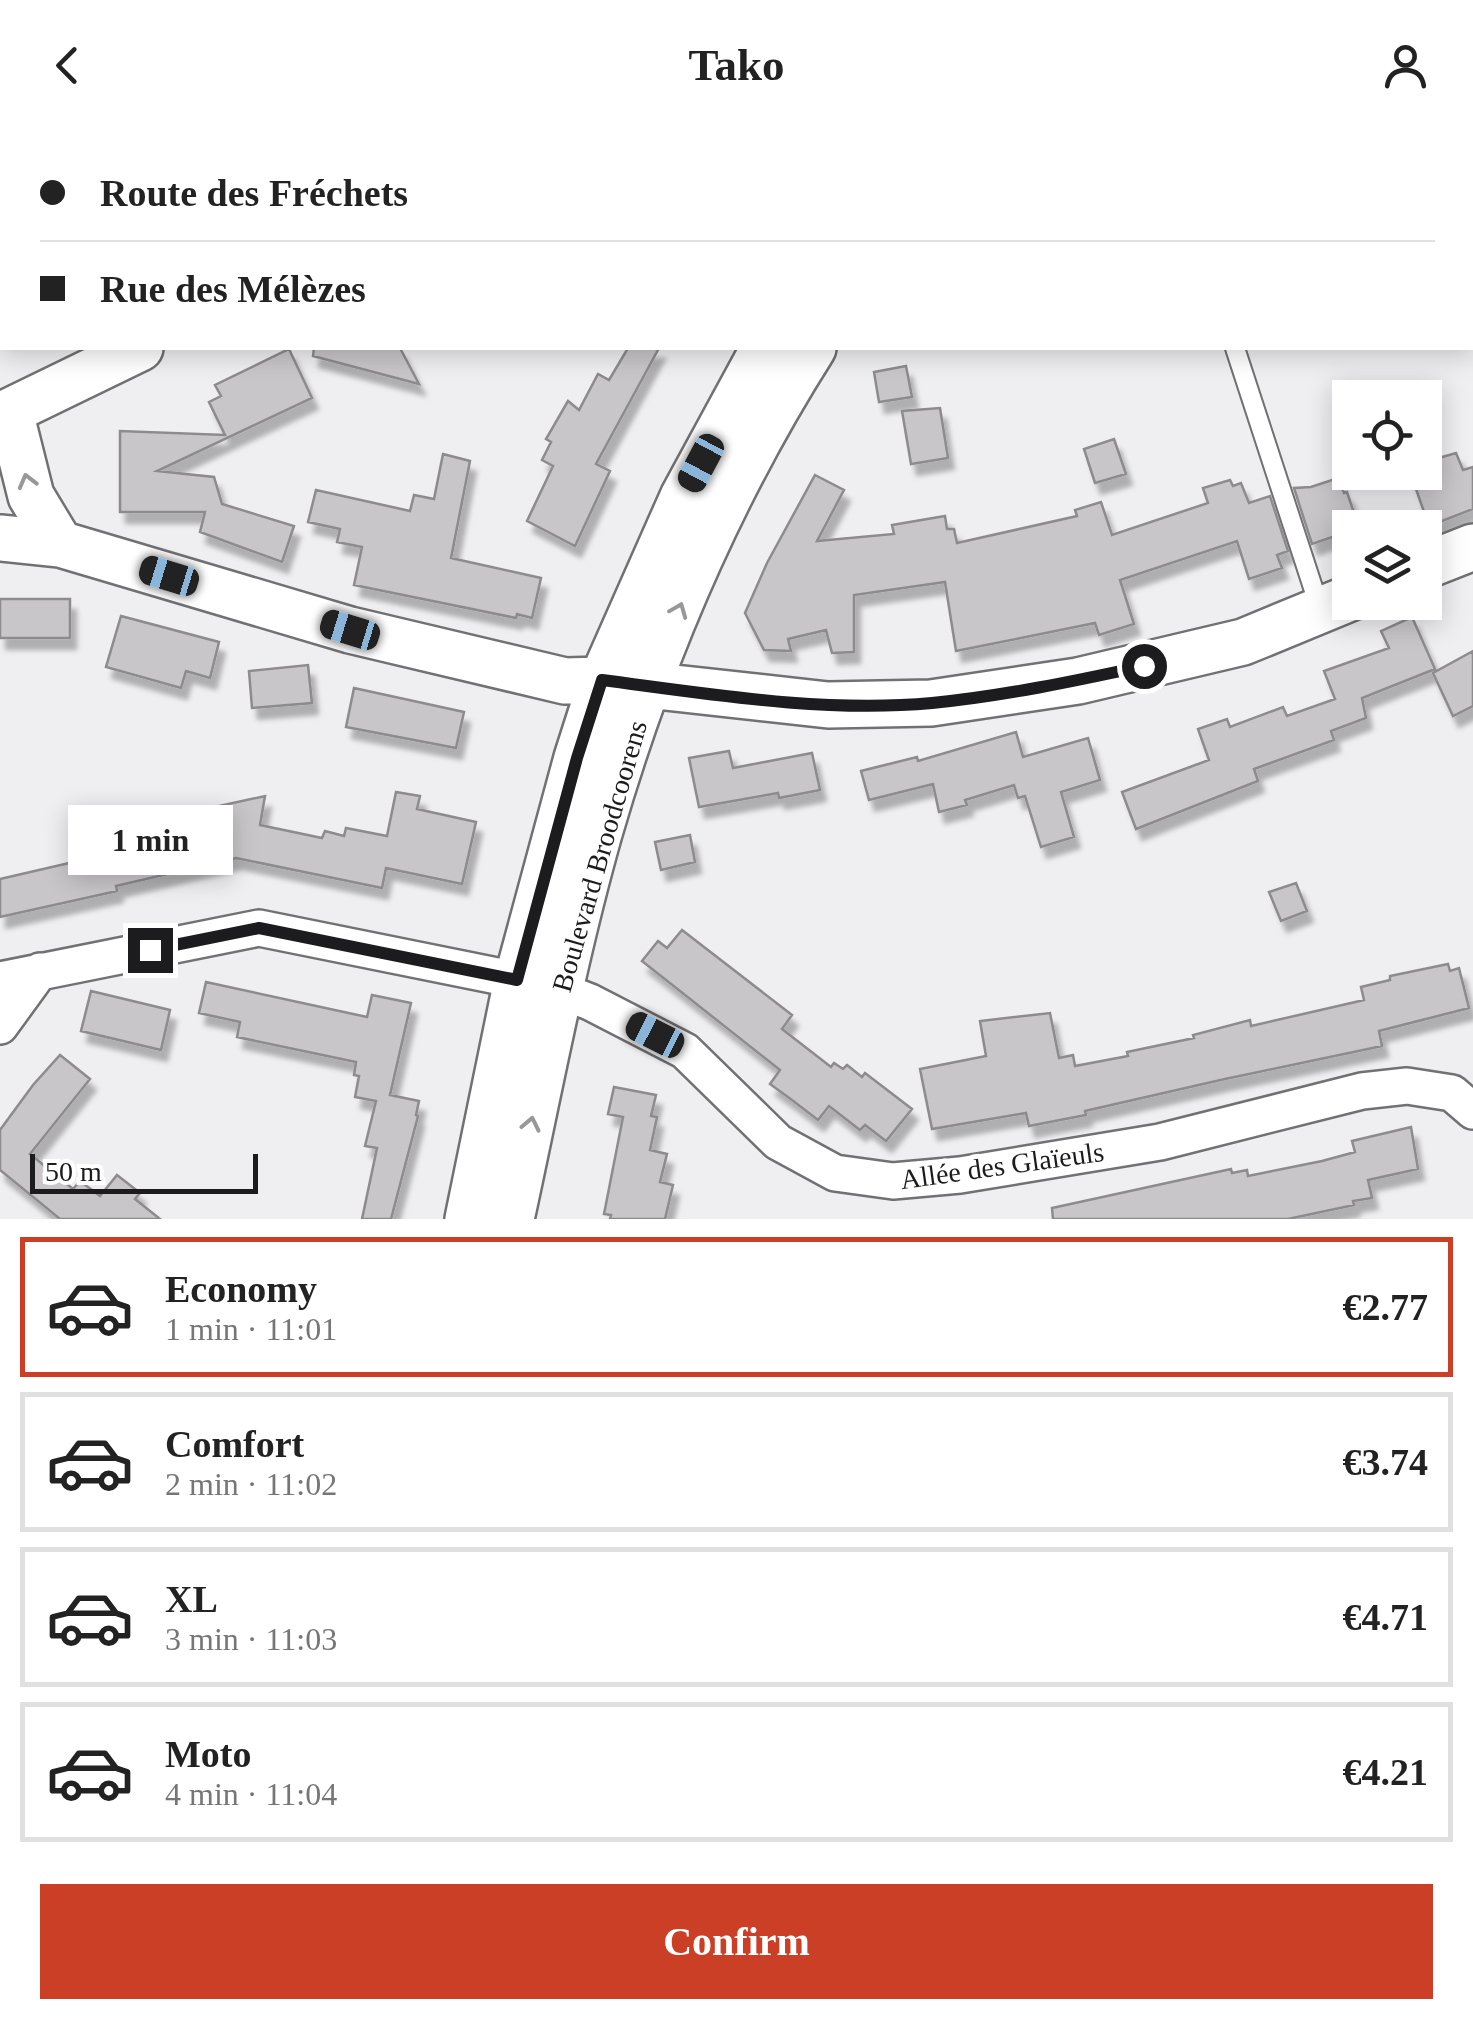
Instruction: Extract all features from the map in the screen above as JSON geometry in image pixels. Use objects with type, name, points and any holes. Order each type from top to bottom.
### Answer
[{"type":"street","points":[[60,544],[31,496],[5,414],[136,350]]},
{"type":"street","points":[[468,1219],[538,985],[577,758],[602,680],[683,497],[763,350]]},
{"type":"street","name":"Boulevard Broodcoorens","points":[[511,1219],[538,985],[600,833],[649,686],[700,558],[782,398],[813,350]]},
{"type":"street","points":[[0,538],[60,544],[350,630],[565,680],[602,680],[828,704],[931,703],[1078,681],[1243,642],[1332,605]]},
{"type":"street","points":[[1442,559],[1473,547]]},
{"type":"street","name":"Allée des Glaïeuls","points":[[0,980],[259,928],[538,985],[594,1004],[685,1051],[778,1142],[835,1173],[893,1181],[960,1176],[1160,1142],[1377,1089],[1406,1086],[1452,1093],[1473,1111]]},
{"type":"street","points":[[0,1026],[40,971]]},
{"type":"lane","points":[[1236,350],[1332,596]]},
{"type":"building","points":[[289,350],[312,398],[157,471],[214,477],[222,504],[294,526],[282,562],[200,532],[205,512],[120,512],[120,431],[225,435],[209,402],[221,396],[215,385]]},
{"type":"building","points":[[314,350],[401,350],[419,384],[313,356]]},
{"type":"building","points":[[627,350],[658,350],[596,464],[610,471],[575,546],[527,521],[553,466],[542,460],[551,442],[546,439],[568,401],[579,410],[598,374],[609,380]]},
{"type":"building","points":[[906,366],[912,397],[879,402],[874,372]]},
{"type":"building","points":[[940,408],[948,458],[911,464],[902,411]]},
{"type":"building","points":[[1114,439],[1126,474],[1095,483],[1084,449]]},
{"type":"building","points":[[1456,453],[1463,470],[1473,467],[1473,509],[1442,521],[1442,510],[1423,510],[1416,490],[1442,490],[1442,457]]},
{"type":"building","points":[[443,454],[470,461],[451,558],[541,578],[532,618],[354,585],[362,547],[337,542],[340,529],[308,522],[316,490],[410,511],[414,495],[434,499]]},
{"type":"building","points":[[815,475],[844,490],[817,541],[894,534],[892,525],[945,516],[947,529],[954,529],[957,543],[1077,516],[1075,510],[1101,502],[1112,535],[1208,503],[1203,488],[1230,480],[1233,486],[1241,483],[1249,503],[1270,496],[1288,551],[1277,555],[1282,568],[1249,579],[1237,541],[1120,580],[1134,624],[1099,635],[1095,623],[956,651],[945,582],[854,595],[854,652],[832,653],[826,630],[788,639],[791,651],[764,650],[745,613]]},
{"type":"building","points":[[1332,480],[1332,490],[1347,492],[1353,510],[1332,510],[1332,537],[1312,544],[1294,488]]},
{"type":"building","points":[[0,599],[70,599],[70,638],[0,638]]},
{"type":"building","points":[[121,616],[219,642],[210,678],[186,671],[181,688],[106,667]]},
{"type":"building","points":[[1413,620],[1435,669],[1362,698],[1366,718],[1331,731],[1334,740],[1254,769],[1258,781],[1136,829],[1122,792],[1209,760],[1198,729],[1227,719],[1230,727],[1283,707],[1287,716],[1335,699],[1324,671],[1389,648],[1381,631]]},
{"type":"building","points":[[1473,651],[1473,706],[1453,716],[1433,673]]},
{"type":"building","points":[[308,665],[312,703],[252,708],[249,671]]},
{"type":"building","points":[[354,688],[464,712],[456,748],[346,727]]},
{"type":"building","points":[[1016,732],[1023,757],[1088,738],[1100,780],[1061,792],[1074,837],[1041,847],[1025,796],[1018,798],[1014,785],[939,812],[933,784],[869,800],[861,771],[917,757],[918,761]]},
{"type":"building","points":[[729,751],[733,768],[812,753],[820,790],[699,807],[689,758]]},
{"type":"building","points":[[396,792],[420,796],[417,809],[476,822],[462,884],[386,868],[382,888],[236,858],[116,886],[117,891],[0,917],[0,879],[108,854],[107,847],[131,842],[128,826],[265,796],[260,825],[322,838],[325,831],[344,836],[346,828],[387,836]]},
{"type":"building","points":[[690,835],[695,862],[661,870],[655,842]]},
{"type":"building","points":[[1296,883],[1307,911],[1281,921],[1269,892]]},
{"type":"building","points":[[682,930],[792,1015],[782,1029],[831,1067],[834,1063],[843,1069],[847,1065],[862,1077],[865,1073],[912,1109],[886,1141],[865,1125],[860,1130],[829,1106],[818,1120],[770,1084],[780,1070],[642,961],[658,941],[667,948]]},
{"type":"building","points":[[1448,964],[1450,971],[1459,968],[1469,1008],[1379,1031],[1382,1046],[1029,1126],[1026,1113],[932,1129],[920,1069],[986,1056],[980,1021],[1050,1013],[1059,1058],[1073,1055],[1075,1066],[1128,1056],[1127,1052],[1194,1038],[1193,1035],[1250,1020],[1251,1026],[1364,1000],[1361,987],[1390,980],[1390,976]]},
{"type":"building","points":[[206,982],[367,1017],[372,995],[411,1003],[390,1095],[419,1101],[418,1116],[391,1219],[362,1219],[377,1148],[365,1146],[376,1101],[355,1097],[359,1076],[354,1075],[356,1062],[237,1037],[240,1022],[199,1013]]},
{"type":"building","points":[[91,991],[170,1010],[161,1050],[81,1031]]},
{"type":"building","points":[[60,1055],[90,1079],[30,1154],[73,1189],[80,1181],[100,1196],[117,1175],[140,1193],[135,1199],[160,1219],[60,1219],[0,1170],[0,1130]]},
{"type":"building","points":[[614,1087],[656,1095],[651,1116],[657,1117],[650,1150],[667,1154],[660,1182],[673,1185],[665,1219],[610,1219],[611,1215],[604,1214],[623,1117],[608,1114]]},
{"type":"building","points":[[1411,1127],[1418,1169],[1368,1180],[1372,1198],[1353,1201],[1354,1205],[1288,1219],[1053,1219],[1052,1208],[1231,1169],[1232,1173],[1247,1170],[1248,1176],[1322,1161],[1355,1152],[1352,1141]]},
{"type":"route","points":[[150,950],[259,928],[517,980],[602,680],[828,704],[931,703],[1078,681],[1144,666]]}]
